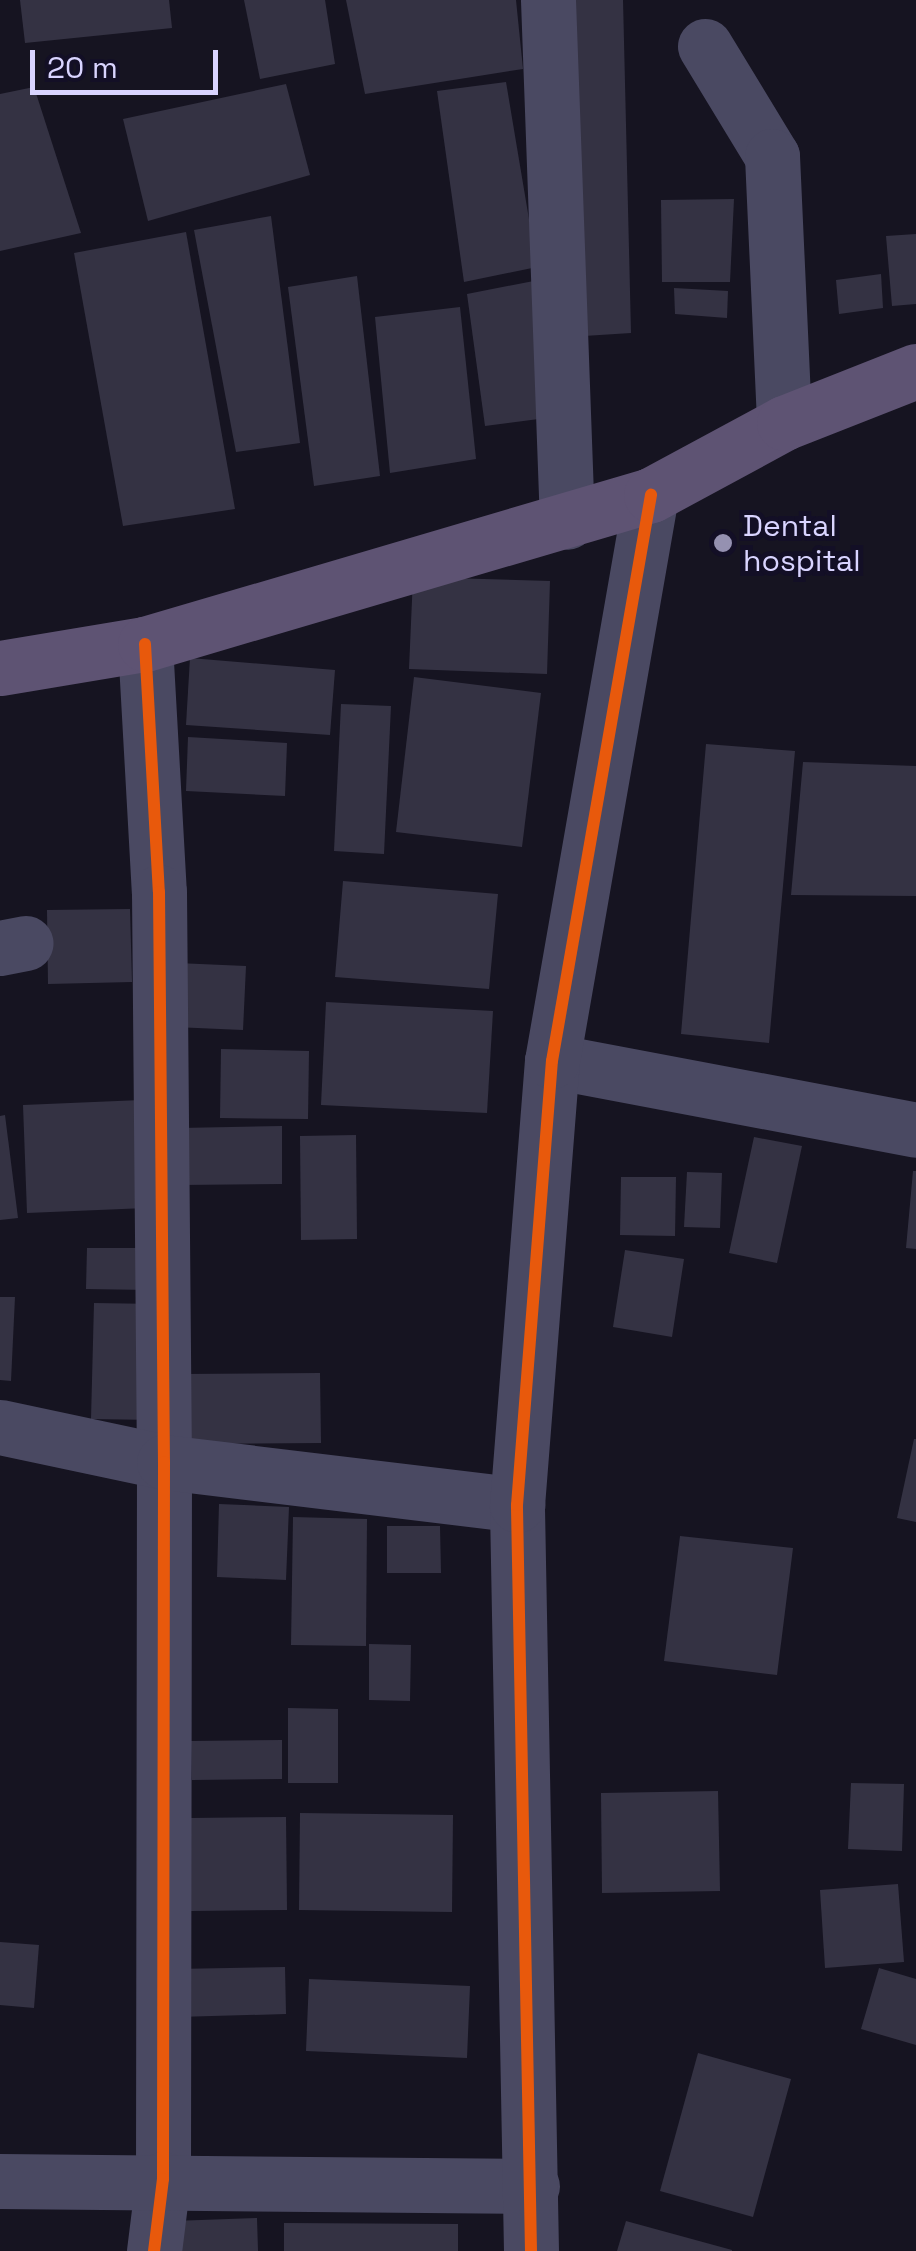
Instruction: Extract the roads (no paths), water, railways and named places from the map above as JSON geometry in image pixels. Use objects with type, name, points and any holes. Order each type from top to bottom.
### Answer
[{"type":"main road","points":[[0,668],[145,644],[568,522],[651,495],[784,423],[916,371]]},
{"type":"street","points":[[548,0],[568,522]]},
{"type":"street","points":[[705,46],[772,156],[784,423]]},
{"type":"street","points":[[531,2251],[517,1505],[552,1061],[651,495]]},
{"type":"street","points":[[145,644],[159,892],[164,1462],[163,2178],[154,2251]]},
{"type":"street","points":[[552,1061],[916,1130]]},
{"type":"street","points":[[0,1427],[164,1462],[517,1505]]},
{"type":"street","points":[[0,2181],[163,2178],[532,2186]]},
{"type":"place","name":"Dental hospital","points":[[723,543]]}]
